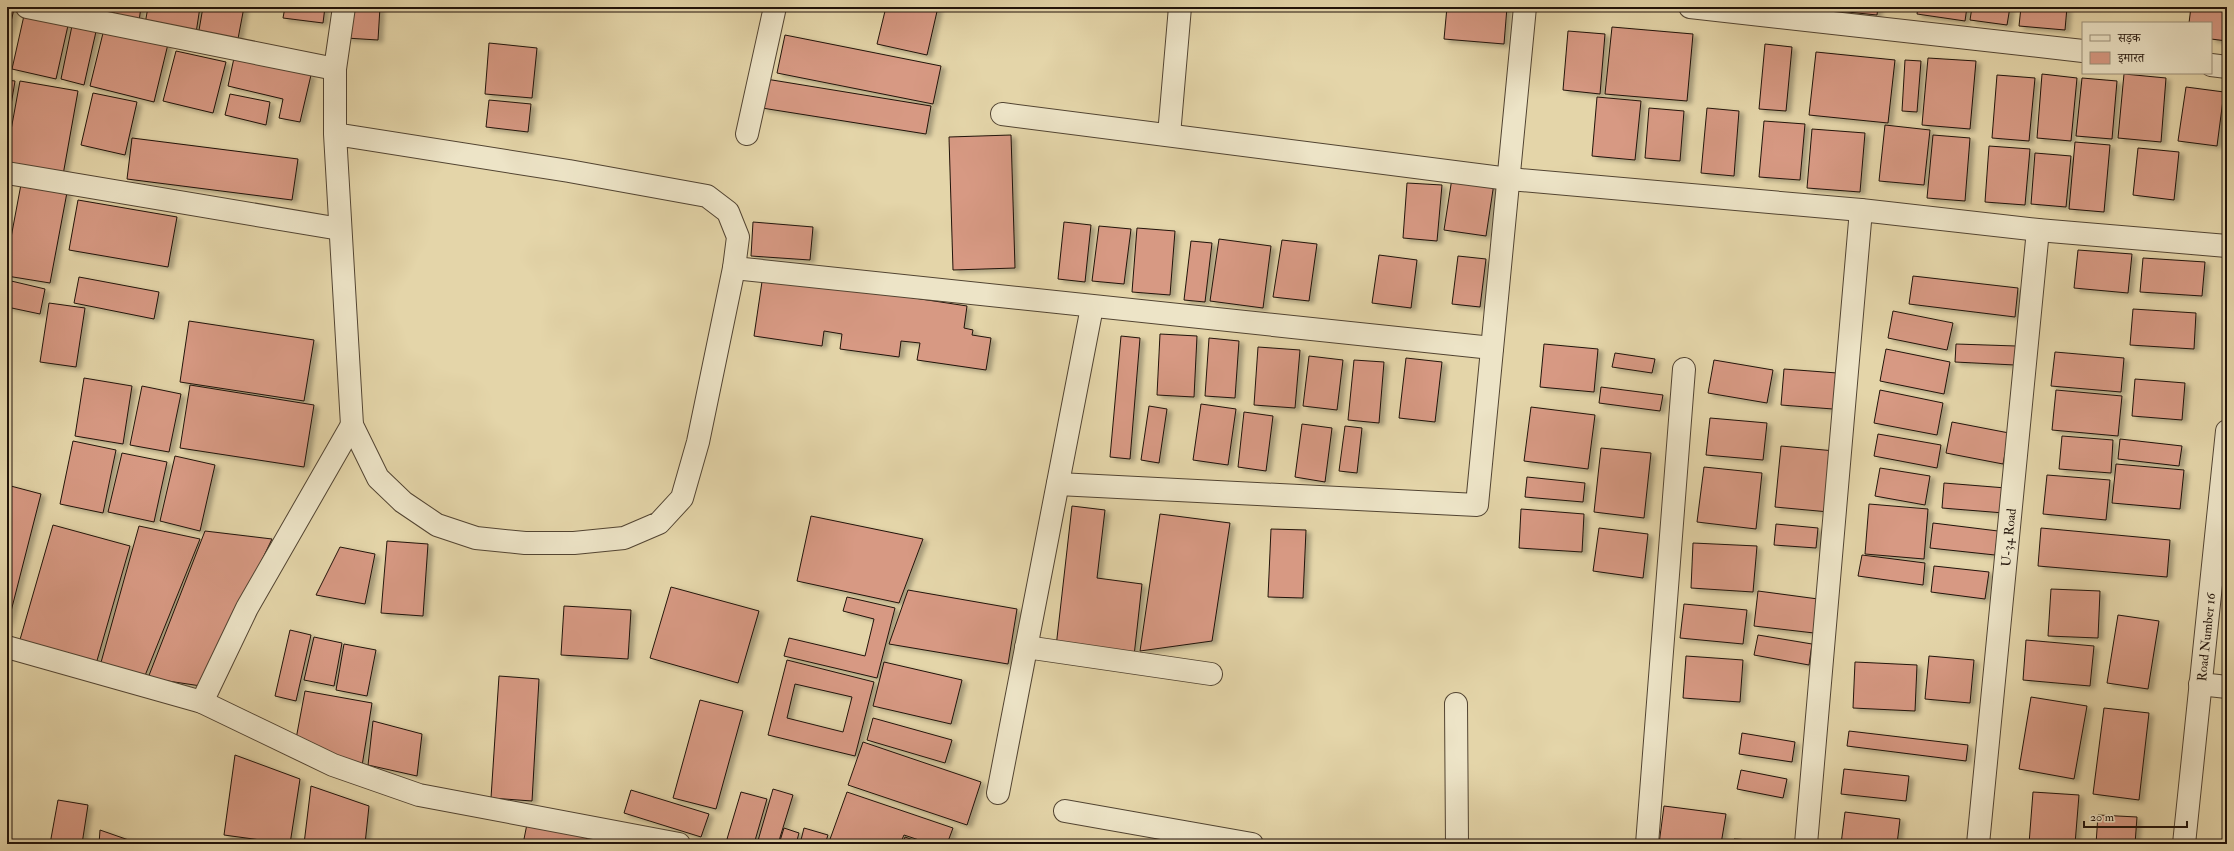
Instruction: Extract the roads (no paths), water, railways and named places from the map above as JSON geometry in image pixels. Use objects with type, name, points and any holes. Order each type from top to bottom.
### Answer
[{"type":"street","points":[[27,7],[335,69]]},
{"type":"street","points":[[335,134],[569,171],[707,196],[728,212],[738,237],[734,268],[698,442],[682,498],[659,523],[624,538],[574,543],[525,543],[476,538],[437,525],[403,502],[378,478],[352,425],[335,134],[335,69],[344,7]]},
{"type":"street","points":[[747,134],[775,7]]},
{"type":"street","points":[[1169,135],[1180,7]]},
{"type":"street","points":[[1058,484],[1477,505],[1525,7]]},
{"type":"street","points":[[1690,7],[2082,51]]},
{"type":"street","points":[[2212,66],[2227,67]]},
{"type":"street","points":[[1002,114],[1509,179],[1862,210],[2038,230],[2227,246]]},
{"type":"street","points":[[7,172],[340,229]]},
{"type":"street","points":[[1806,844],[1862,210]]},
{"type":"street","name":"U-34 Road","points":[[1978,844],[2038,230]]},
{"type":"street","points":[[734,268],[1092,307],[1492,348]]},
{"type":"street","points":[[998,793],[1092,307]]},
{"type":"street","points":[[1647,844],[1684,370]]},
{"type":"street","points":[[202,702],[248,608],[352,425]]},
{"type":"street","name":"Road Number 16","points":[[2184,844],[2200,684],[2223,516],[2227,431]]},
{"type":"street","points":[[7,647],[202,702],[333,765],[419,795],[679,844]]},
{"type":"street","points":[[1026,647],[1211,674]]},
{"type":"street","points":[[2200,684],[2227,687]]},
{"type":"street","points":[[1456,704],[1457,844]]},
{"type":"street","points":[[1065,811],[1252,844]]}]
